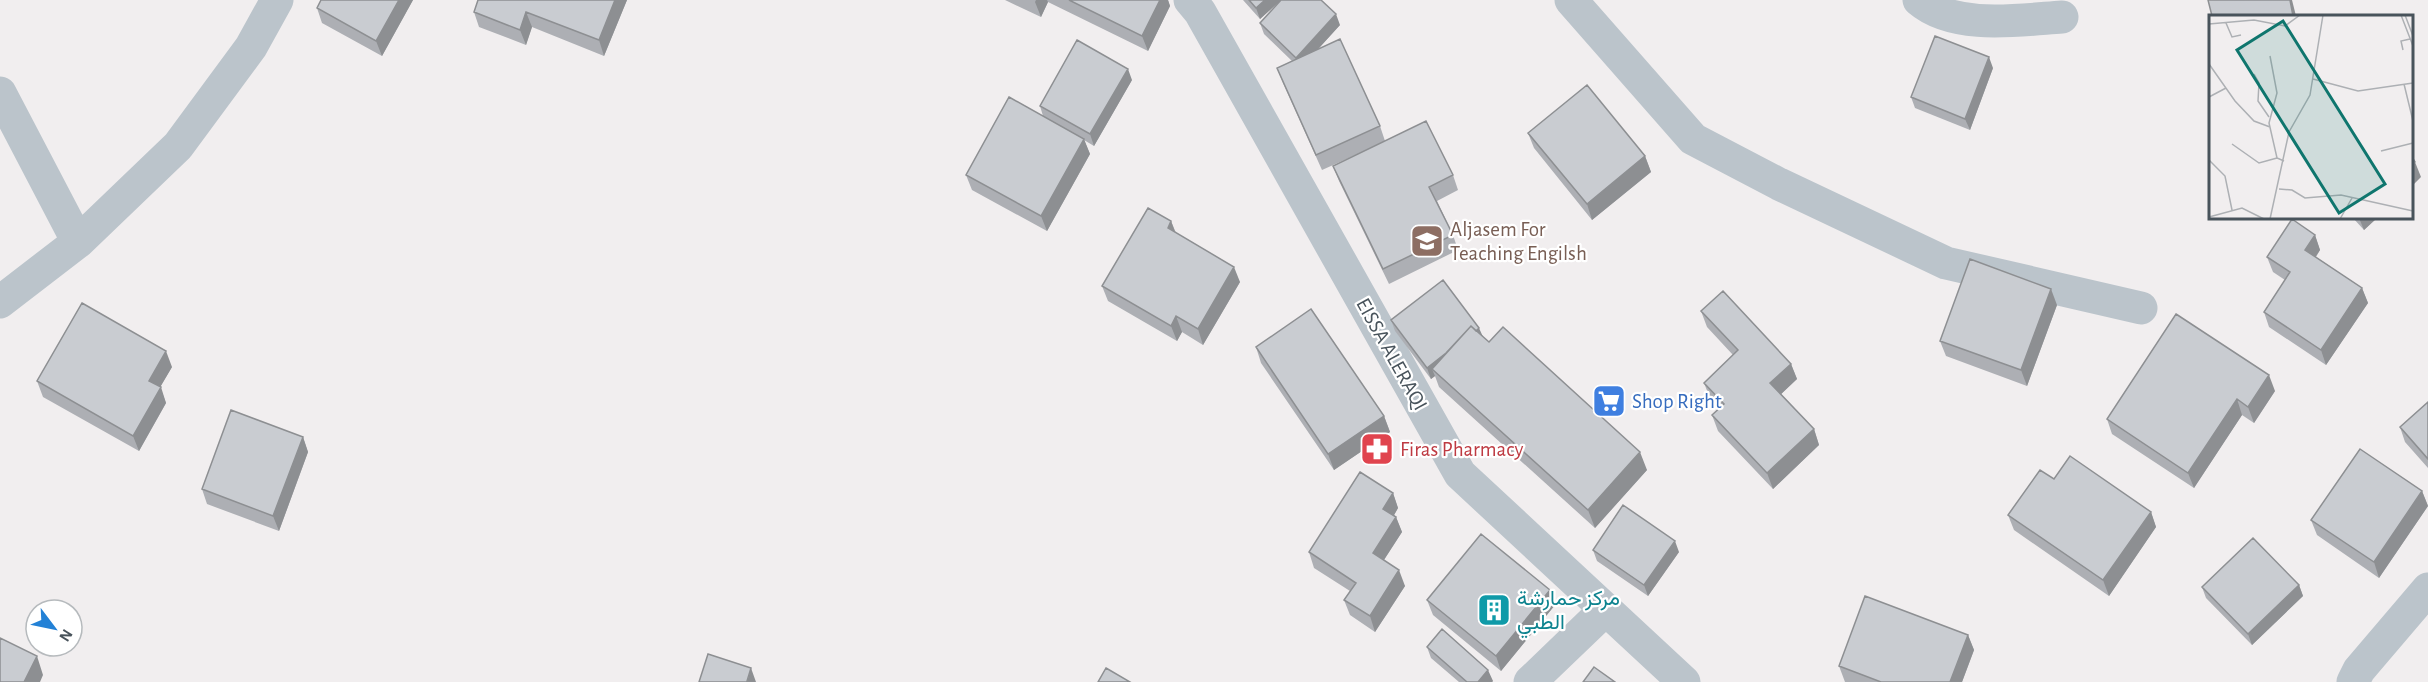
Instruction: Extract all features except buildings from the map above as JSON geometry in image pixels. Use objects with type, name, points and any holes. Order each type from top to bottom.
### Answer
[{"type":"street","points":[[0,302],[78,242],[178,146],[251,48],[277,0]]},
{"type":"street","name":"EISSA ALERAQI","points":[[1190,0],[1200,12],[1460,474],[1684,682]]},
{"type":"street","points":[[1571,0],[1693,139],[1779,184],[1946,263],[2141,308]]},
{"type":"street","points":[[1919,0],[1928,7],[1982,22],[2062,17]]},
{"type":"street","points":[[0,93],[78,242]]},
{"type":"street","points":[[2353,682],[2359,670],[2428,589]]},
{"type":"street","points":[[1530,682],[1605,610]]},
{"type":"place","name":"Aljasem For Teaching Engilsh","points":[[1427,241]]},
{"type":"place","name":"Shop Right","points":[[1609,401]]},
{"type":"place","name":"Firas Pharmacy","points":[[1377,449]]},
{"type":"place","name":"مركز حمارشة الطبي","points":[[1494,610]]}]
